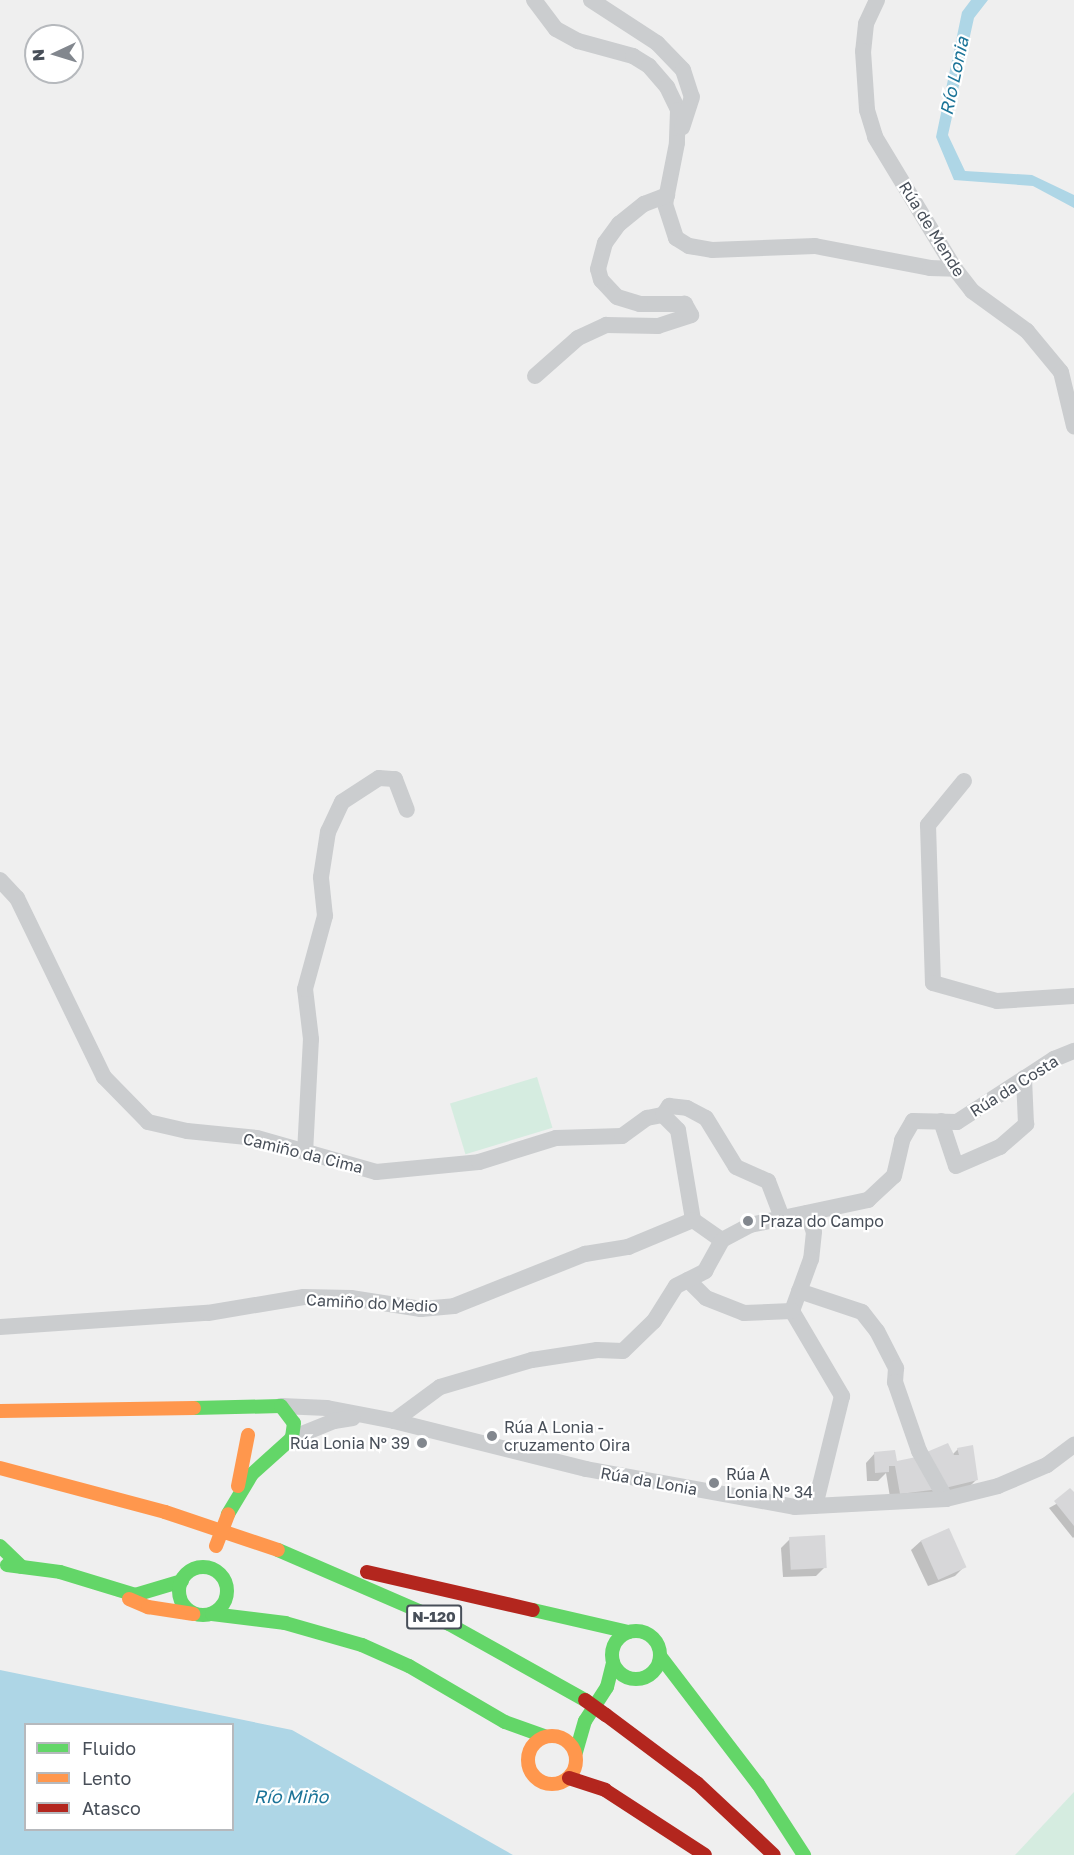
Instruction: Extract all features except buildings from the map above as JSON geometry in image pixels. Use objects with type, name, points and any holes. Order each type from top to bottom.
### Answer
[{"type":"main road","points":[[111,1590],[135,1595],[150,1594],[182,1581],[216,1546],[244,1467],[251,1413],[263,1405]]},
{"type":"main road","points":[[0,1411],[281,1406],[294,1423],[292,1438],[252,1474],[228,1514]]},
{"type":"main road","points":[[203,1407],[227,1414],[247,1431],[257,1447],[278,1450]]},
{"type":"main road","name":"N-120","points":[[0,1468],[165,1512],[275,1549],[449,1624],[585,1700],[697,1783],[774,1855]]},
{"type":"main road","points":[[0,1546],[22,1567]]},
{"type":"main road","points":[[212,1614],[223,1606],[228,1593],[216,1546]]},
{"type":"main road","points":[[275,1549],[628,1632],[651,1635],[660,1656],[758,1784],[804,1855]]},
{"type":"main road","points":[[0,1565],[60,1572],[111,1590],[148,1607],[285,1623],[388,1655],[524,1731],[567,1740],[576,1752]]},
{"type":"main road","points":[[195,1568],[210,1568],[222,1575]]},
{"type":"main road","points":[[182,1581],[182,1603],[193,1614]]},
{"type":"main road","points":[[228,1593],[285,1623]]},
{"type":"main road","points":[[473,1704],[528,1758],[538,1780],[554,1784],[569,1778],[576,1766],[576,1752],[585,1721],[607,1687],[616,1641],[628,1632]]},
{"type":"main road","points":[[607,1687],[655,1671],[660,1656]]},
{"type":"main road","points":[[613,1663],[621,1675],[635,1679]]},
{"type":"main road","points":[[528,1758],[533,1745],[585,1721]]},
{"type":"main road","points":[[569,1778],[605,1790],[705,1855]]},
{"type":"street","points":[[534,0],[556,29],[578,40],[633,56],[649,66],[678,110],[677,143]]},
{"type":"street","points":[[591,0],[657,43],[683,70],[692,97],[677,143],[667,195],[668,222],[676,238],[689,246],[712,250],[815,246],[930,268],[955,269]]},
{"type":"street","name":"Rúa de Mende","points":[[877,0],[866,24],[863,51],[866,102],[875,137],[955,269],[972,291],[1027,331],[1061,372],[1074,426]]},
{"type":"street","points":[[535,376],[578,338],[606,325],[657,326],[680,322],[691,315],[690,306],[678,302],[640,304],[617,297],[601,280],[598,269],[605,243],[619,224],[644,204],[667,195]]},
{"type":"street","points":[[305,1153],[311,1039],[305,989],[325,916],[321,877],[327,832],[342,802],[380,778],[395,779],[407,810]]},
{"type":"street","points":[[964,781],[928,825],[933,983],[997,1001],[1074,996]]},
{"type":"street","name":"Camiño da Cima","points":[[0,880],[17,898],[105,1077],[148,1122],[186,1131],[257,1138],[376,1172],[479,1162],[556,1138],[622,1136],[647,1118],[663,1115],[669,1106],[687,1108],[706,1118],[736,1167],[768,1181],[782,1218]]},
{"type":"street","name":"Rúa da Costa","points":[[723,1240],[750,1225],[868,1200],[894,1176],[902,1140],[913,1122],[957,1122],[1054,1059],[1074,1052]]},
{"type":"street","points":[[941,1121],[956,1166],[1000,1147],[1026,1124],[1024,1078]]},
{"type":"street","points":[[394,1421],[440,1388],[532,1360],[597,1350],[623,1351],[654,1321],[676,1286],[705,1271],[723,1240],[693,1220],[678,1130],[663,1115]]},
{"type":"street","points":[[807,1213],[814,1232],[810,1259],[792,1311],[842,1396],[815,1506]]},
{"type":"street","name":"Camiño do Medio","points":[[0,1327],[208,1312],[304,1297],[351,1298],[421,1309],[454,1306],[585,1254],[628,1247],[693,1220]]},
{"type":"street","points":[[688,1280],[706,1298],[744,1313],[792,1311]]},
{"type":"street","points":[[799,1291],[862,1312],[877,1331],[896,1368],[895,1382],[919,1451],[946,1499]]},
{"type":"street","name":"Rúa da Lonia","points":[[281,1406],[327,1408],[360,1417],[394,1421],[586,1469],[795,1507],[946,1499],[998,1485],[1047,1465],[1074,1445]]},
{"type":"street","name":"Rúa da Lonia","points":[[292,1438],[334,1421],[360,1417]]},
{"type":"green space","points":[[537,1077],[552,1128],[465,1154],[450,1104]]},
{"type":"green space","points":[[1074,1792],[1074,1855],[1015,1855]]},
{"type":"water","name":"Río Lonia","points":[[971,0],[988,0],[974,18],[948,135],[965,171],[1032,175],[1074,195],[1074,208],[1033,186],[954,180],[936,137],[962,12]]},
{"type":"water","name":"Río Miño","points":[[0,1670],[292,1730],[513,1855],[0,1855]]},
{"type":"traffic: fast","points":[[194,1408],[281,1406],[294,1423],[292,1438],[252,1474],[228,1514]]},
{"type":"traffic: fast","points":[[0,1546],[22,1567]]},
{"type":"traffic: fast","points":[[278,1550],[449,1624],[585,1700]]},
{"type":"traffic: fast","points":[[7,1565],[60,1572],[135,1595],[182,1581]]},
{"type":"traffic: fast","points":[[198,1567],[208,1567],[220,1574],[227,1586],[227,1591],[227,1596],[220,1608],[208,1615],[198,1615],[183,1604],[179,1596],[179,1586],[190,1571],[198,1567]]},
{"type":"traffic: fast","points":[[533,1610],[628,1632]]},
{"type":"traffic: fast","points":[[212,1614],[285,1623],[362,1645],[409,1666],[505,1722],[544,1736]]},
{"type":"traffic: fast","points":[[631,1631],[641,1631],[653,1638],[660,1650],[660,1655],[660,1660],[653,1672],[641,1679],[631,1679],[616,1668],[612,1660],[612,1650],[623,1635],[631,1631]]},
{"type":"traffic: fast","points":[[660,1656],[758,1784],[804,1855]]},
{"type":"traffic: fast","points":[[576,1752],[585,1721],[607,1687],[613,1663]]},
{"type":"traffic: slow","points":[[0,1411],[194,1408]]},
{"type":"traffic: slow","points":[[238,1486],[248,1435]]},
{"type":"traffic: slow","points":[[0,1468],[165,1512],[278,1550]]},
{"type":"traffic: slow","points":[[216,1546],[228,1514]]},
{"type":"traffic: slow","points":[[129,1599],[148,1607],[193,1614]]},
{"type":"traffic: slow","points":[[547,1736],[557,1736],[569,1743],[576,1755],[576,1760],[576,1765],[569,1777],[557,1784],[547,1784],[532,1773],[528,1765],[528,1755],[539,1740],[547,1736]]},
{"type":"traffic: jam","points":[[367,1572],[533,1610]]},
{"type":"traffic: jam","points":[[585,1700],[606,1715]]},
{"type":"traffic: jam","points":[[606,1715],[697,1783],[774,1855]]},
{"type":"traffic: jam","points":[[569,1778],[605,1790],[705,1855]]},
{"type":"place","name":"Praza do Campo","points":[[748,1221]]},
{"type":"place","name":"Rúa A Lonia - cruzamento Oira","points":[[492,1436]]},
{"type":"place","name":"Rúa Lonia Nº 39","points":[[422,1443]]},
{"type":"place","name":"Rúa A Lonia Nº 34","points":[[714,1483]]}]
